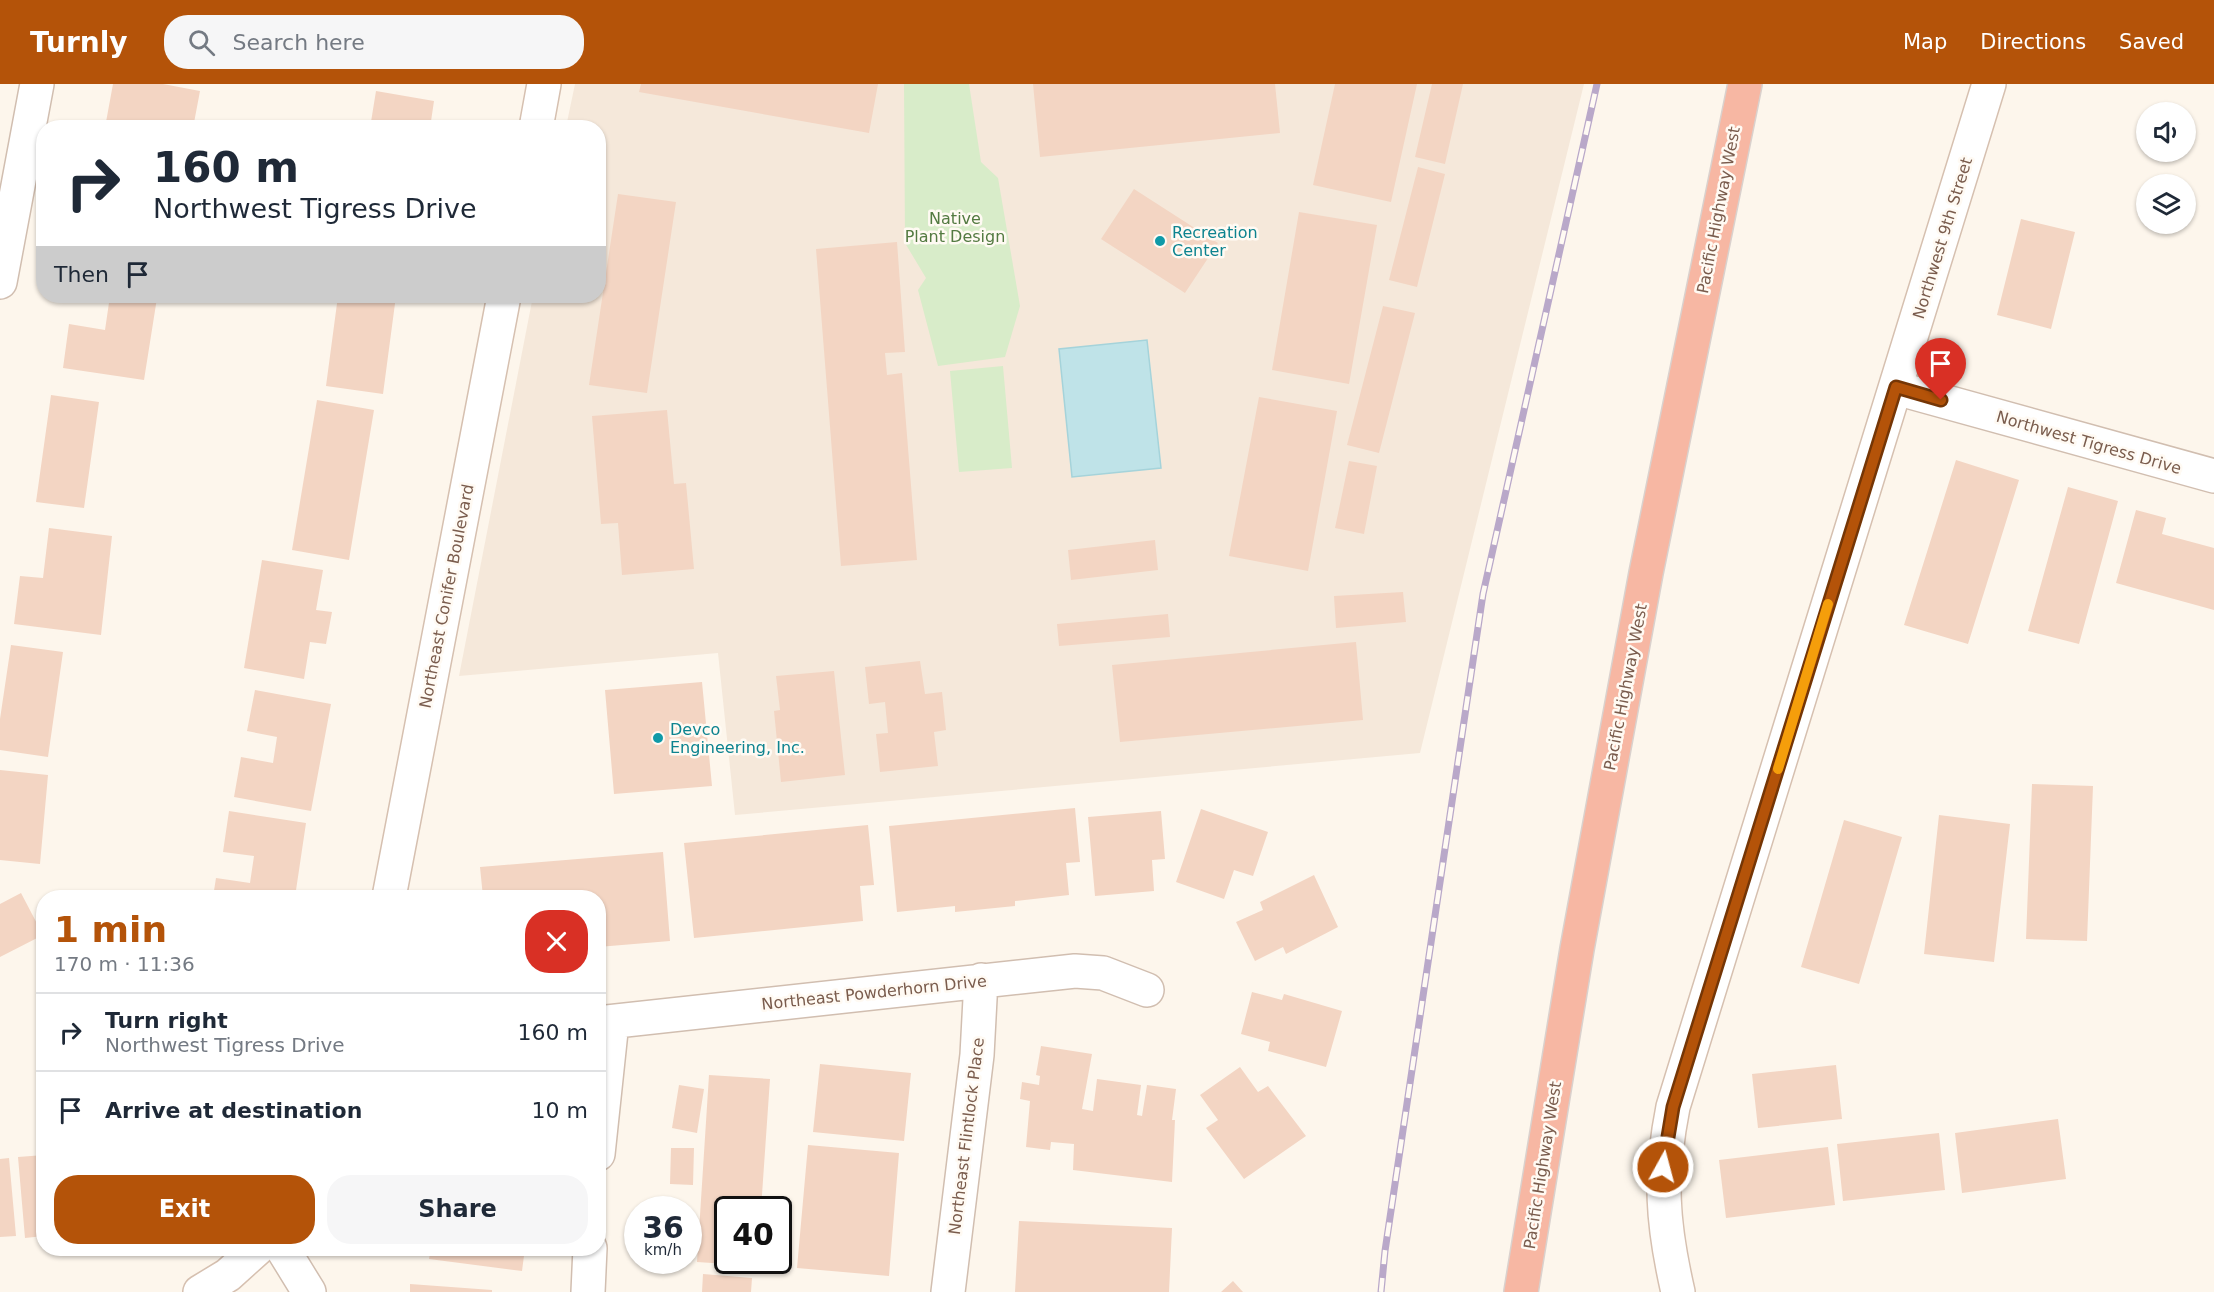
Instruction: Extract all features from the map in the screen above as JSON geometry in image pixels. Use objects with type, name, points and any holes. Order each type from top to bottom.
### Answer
[{"type":"highway","name":"Pacific Highway West","points":[[1521,1292],[1579,938],[1653,538],[1745,84]]},
{"type":"street","points":[[0,282],[38,84]]},
{"type":"street","points":[[537,120],[544,84]]},
{"type":"street","name":"Northwest 9th Street","points":[[1678,1292],[1668,1245],[1662,1186],[1665,1147],[1673,1107],[1989,84]]},
{"type":"street","name":"Northeast Conifer Boulevard","points":[[390,890],[503,303]]},
{"type":"street","name":"Northwest Tigress Drive","points":[[1896,387],[2214,476]]},
{"type":"street","name":"Northeast Powderhorn Drive","points":[[606,1022],[1075,971],[1103,974],[1147,990]]},
{"type":"street","name":"Northeast Flintlock Place","points":[[948,1292],[977,1055],[981,980]]},
{"type":"street","points":[[200,1292],[228,1275],[249,1256]]},
{"type":"street","points":[[287,1256],[309,1292]]},
{"type":"street","points":[[588,1292],[590,1256]]},
{"type":"shaded area","points":[[575,84],[1584,84],[1420,753],[735,815],[718,653],[459,676],[532,303],[606,303],[606,120],[567,120]]},
{"type":"green space","name":"Native Plant Design","points":[[904,84],[969,84],[981,162],[998,178],[1020,306],[1005,357],[938,366],[918,290],[926,278],[905,243]]},
{"type":"green space","points":[[1003,366],[1012,468],[959,472],[950,371]]},
{"type":"water","points":[[1147,340],[1161,468],[1072,477],[1059,349]]},
{"type":"building","points":[[113,84],[163,84],[200,91],[195,120],[106,120]]},
{"type":"building","points":[[641,84],[878,84],[869,133],[639,92]]},
{"type":"building","points":[[1033,84],[1275,84],[1280,133],[1040,157]]},
{"type":"building","points":[[1335,84],[1417,84],[1391,202],[1313,185]]},
{"type":"building","points":[[1432,84],[1463,84],[1445,164],[1415,157]]},
{"type":"building","points":[[376,91],[434,101],[431,120],[371,120]]},
{"type":"building","points":[[1418,167],[1445,174],[1417,287],[1389,280]]},
{"type":"building","name":"Recreation Center","points":[[1134,189],[1218,243],[1185,293],[1101,239]]},
{"type":"building","points":[[618,194],[676,202],[647,393],[589,385],[601,303],[606,303],[606,273]]},
{"type":"building","points":[[1299,212],[1377,225],[1349,384],[1272,370]]},
{"type":"building","points":[[2021,219],[2075,232],[2051,329],[1997,315]]},
{"type":"building","points":[[897,242],[905,352],[885,353],[887,375],[902,373],[917,560],[841,566],[816,249]]},
{"type":"building","points":[[109,303],[156,303],[144,380],[63,368],[69,324],[105,330]]},
{"type":"building","points":[[337,303],[395,303],[383,394],[326,386]]},
{"type":"building","points":[[1383,306],[1415,313],[1379,453],[1347,445]]},
{"type":"building","points":[[51,395],[99,402],[84,508],[36,502]]},
{"type":"building","points":[[1259,397],[1337,411],[1308,571],[1229,556]]},
{"type":"building","points":[[317,400],[374,410],[349,560],[292,550]]},
{"type":"building","points":[[667,410],[674,484],[686,483],[694,569],[622,575],[618,523],[601,524],[592,416]]},
{"type":"building","points":[[1956,460],[2019,480],[1968,644],[1904,625]]},
{"type":"building","points":[[1349,461],[1377,466],[1364,534],[1335,528]]},
{"type":"building","points":[[2068,487],[2118,501],[2079,644],[2028,631]]},
{"type":"building","points":[[2136,510],[2166,518],[2162,534],[2214,548],[2214,610],[2116,583]]},
{"type":"building","points":[[49,528],[112,536],[101,635],[14,624],[20,576],[43,578]]},
{"type":"building","points":[[1155,540],[1158,570],[1071,580],[1068,550]]},
{"type":"building","points":[[262,560],[323,570],[316,610],[332,612],[326,644],[310,642],[304,679],[244,668]]},
{"type":"building","points":[[1403,592],[1406,622],[1336,628],[1334,596]]},
{"type":"building","points":[[1168,614],[1170,637],[1059,646],[1057,624]]},
{"type":"building","points":[[1356,642],[1363,720],[1120,742],[1112,665]]},
{"type":"building","points":[[11,645],[63,652],[48,757],[0,750],[0,719]]},
{"type":"building","points":[[920,661],[925,694],[942,692],[946,730],[934,732],[938,766],[880,772],[876,734],[888,733],[885,702],[869,704],[865,667]]},
{"type":"building","points":[[834,671],[845,775],[781,782],[774,711],[780,710],[776,676]]},
{"type":"building","name":"Devco Engineering, Inc.","points":[[702,682],[712,786],[614,794],[605,690]]},
{"type":"building","points":[[255,690],[331,704],[311,811],[234,797],[241,757],[273,763],[277,737],[247,731]]},
{"type":"building","points":[[0,770],[48,775],[40,864],[0,860]]},
{"type":"building","points":[[2032,784],[2093,786],[2087,941],[2026,939]]},
{"type":"building","points":[[1075,808],[1080,862],[1066,863],[1069,895],[1015,901],[1015,906],[955,912],[955,906],[897,912],[889,826]]},
{"type":"building","points":[[1201,809],[1268,832],[1253,876],[1234,870],[1224,899],[1176,882]]},
{"type":"building","points":[[229,811],[306,823],[296,890],[214,890],[216,878],[250,883],[254,856],[223,852]]},
{"type":"building","points":[[1161,811],[1165,859],[1152,860],[1154,891],[1095,896],[1088,817]]},
{"type":"building","points":[[1939,815],[2010,824],[1994,962],[1924,954]]},
{"type":"building","points":[[1844,820],[1902,837],[1859,984],[1801,967]]},
{"type":"building","points":[[868,825],[874,885],[860,886],[863,921],[694,938],[684,843]]},
{"type":"building","points":[[663,852],[670,941],[606,946],[606,890],[482,890],[480,867]]},
{"type":"building","points":[[1314,875],[1338,927],[1286,954],[1283,947],[1255,961],[1236,922],[1263,910],[1260,902]]},
{"type":"building","points":[[21,893],[36,922],[36,939],[0,957],[0,904]]},
{"type":"building","points":[[1252,992],[1282,1000],[1284,994],[1342,1011],[1326,1067],[1268,1051],[1270,1042],[1241,1034]]},
{"type":"building","points":[[1041,1046],[1092,1054],[1082,1109],[1093,1111],[1097,1079],[1141,1085],[1137,1115],[1142,1116],[1147,1085],[1176,1089],[1172,1120],[1175,1120],[1172,1182],[1073,1170],[1074,1144],[1051,1142],[1050,1150],[1026,1147],[1030,1101],[1020,1099],[1022,1082],[1039,1085],[1040,1076],[1036,1075]]},
{"type":"building","points":[[820,1064],[911,1073],[904,1141],[813,1132]]},
{"type":"building","points":[[1836,1065],[1842,1119],[1758,1128],[1752,1074]]},
{"type":"building","points":[[1240,1067],[1258,1092],[1268,1086],[1306,1136],[1244,1179],[1206,1128],[1218,1120],[1200,1095]]},
{"type":"building","points":[[709,1075],[770,1079],[762,1196],[714,1196],[714,1263],[702,1262],[701,1196]]},
{"type":"building","points":[[679,1085],[704,1089],[697,1133],[672,1128]]},
{"type":"building","points":[[2058,1119],[2066,1179],[1962,1193],[1955,1133]]},
{"type":"building","points":[[1939,1133],[1945,1190],[1843,1201],[1837,1144]]},
{"type":"building","points":[[808,1145],[899,1153],[889,1276],[797,1268]]},
{"type":"building","points":[[1828,1147],[1835,1205],[1726,1218],[1719,1160]]},
{"type":"building","points":[[671,1148],[694,1148],[693,1185],[670,1184]]},
{"type":"building","points":[[36,1156],[36,1237],[25,1238],[18,1157]]},
{"type":"building","points":[[9,1158],[16,1236],[0,1237],[0,1159]]},
{"type":"building","points":[[1019,1221],[1172,1228],[1169,1292],[1015,1292]]},
{"type":"building","points":[[430,1256],[524,1256],[522,1271],[429,1259]]},
{"type":"building","points":[[703,1274],[752,1278],[751,1292],[702,1292]]},
{"type":"building","points":[[1233,1281],[1243,1292],[1221,1292]]},
{"type":"building","points":[[410,1284],[492,1290],[492,1292],[410,1292]]},
{"type":"railway","points":[[1381,1292],[1385,1251],[1483,594],[1597,84]]},
{"type":"slow traffic","points":[[1778,769],[1828,604]]},
{"type":"place","name":"Recreation Center","points":[[1160,241]]},
{"type":"place","name":"Devco Engineering, Inc.","points":[[658,738]]},
{"type":"route","points":[[1663,1167],[1673,1107],[1896,387],[1941,400]]}]
